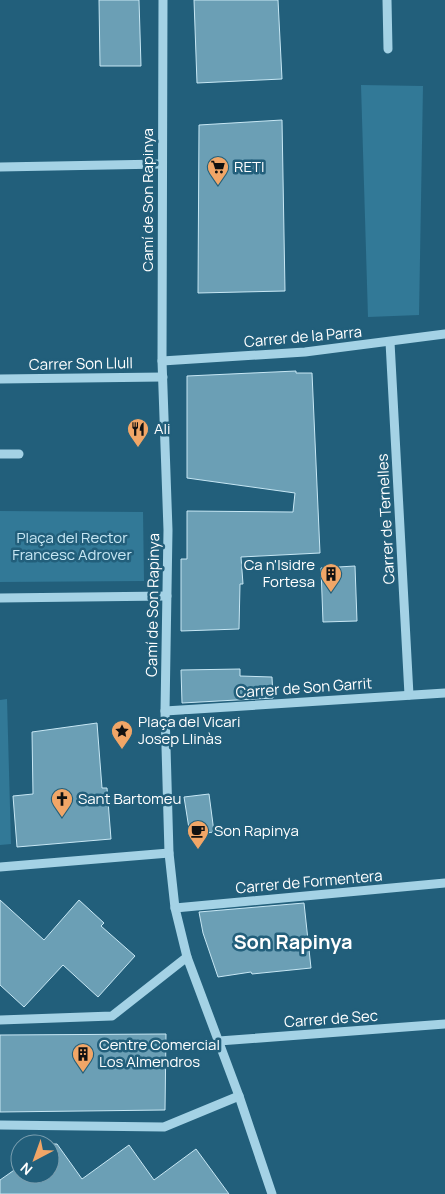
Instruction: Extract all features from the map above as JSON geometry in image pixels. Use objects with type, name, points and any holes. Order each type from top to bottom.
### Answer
[{"type":"street","name":"Camí de Son Rapinya","points":[[163,0],[162,361],[168,530],[165,711],[169,853],[175,908],[187,957],[239,1096],[272,1194]]},
{"type":"street","points":[[387,0],[388,49]]},
{"type":"street","points":[[0,167],[162,164]]},
{"type":"street","name":"Carrer de la Parra","points":[[162,361],[305,352],[445,334]]},
{"type":"street","name":"Carrer de Ternelles","points":[[390,342],[409,695]]},
{"type":"street","name":"Carrer Son Llull","points":[[0,380],[163,377]]},
{"type":"street","points":[[0,454],[19,454]]},
{"type":"street","points":[[0,598],[167,596]]},
{"type":"street","name":"Carrer de Son Garrit","points":[[165,711],[445,692]]},
{"type":"street","points":[[0,867],[169,853]]},
{"type":"street","name":"Carrer de Formentera","points":[[175,908],[445,883]]},
{"type":"street","points":[[0,1020],[112,1016],[187,957]]},
{"type":"street","name":"Carrer de Sec","points":[[219,1041],[445,1024]]},
{"type":"street","points":[[0,1125],[164,1127],[239,1096]]},
{"type":"green space","points":[[361,85],[423,86],[419,315],[368,317]]},
{"type":"green space","name":"Plaça del Rector Francesc Adrover","points":[[0,511],[143,512],[144,581],[0,582]]},
{"type":"green space","points":[[7,699],[11,844],[0,845],[0,700]]},
{"type":"building","points":[[99,0],[139,0],[141,66],[100,66]]},
{"type":"building","points":[[194,0],[278,0],[282,79],[197,83]]},
{"type":"building","points":[[282,120],[285,291],[198,293],[199,125]]},
{"type":"building","points":[[296,371],[296,373],[312,373],[320,553],[241,557],[243,584],[240,584],[239,629],[181,631],[181,559],[187,559],[187,511],[293,512],[295,493],[187,478],[187,376]]},
{"type":"building","name":"Ca n'Isidre Fortesa","points":[[355,566],[357,621],[323,622],[321,568]]},
{"type":"building","points":[[240,669],[240,676],[272,677],[273,698],[182,703],[181,670]]},
{"type":"building","points":[[97,723],[102,788],[107,788],[111,839],[17,847],[13,796],[33,794],[32,732]]},
{"type":"building","name":"Sant Bartomeu","points":[[209,794],[214,832],[190,835],[184,797]]},
{"type":"building","points":[[0,900],[44,940],[79,900],[104,923],[101,926],[135,956],[98,997],[63,965],[24,1007],[0,985]]},
{"type":"building","points":[[304,903],[311,968],[252,974],[251,972],[218,977],[203,933],[199,912]]},
{"type":"building","name":"Centre Comercial Los Almendros","points":[[166,1034],[165,1110],[0,1112],[0,1035]]},
{"type":"building","points":[[129,1145],[154,1180],[196,1149],[229,1194],[0,1194],[0,1180],[10,1173],[10,1184],[60,1184],[60,1148],[82,1179]]},
{"type":"place","name":"RETI","points":[[218,186]]},
{"type":"place","name":"Ali","points":[[138,448]]},
{"type":"place","name":"Ca n'Isidre Fortesa","points":[[331,593]]},
{"type":"place","name":"Plaça del Vicari Josep Llinàs","points":[[122,750]]},
{"type":"place","name":"Sant Bartomeu","points":[[62,818]]},
{"type":"place","name":"Son Rapinya","points":[[198,850]]},
{"type":"place","name":"Centre Comercial Los Almendros","points":[[83,1073]]},
{"type":"district","name":"Son Rapinya","points":[[293,942]]}]
